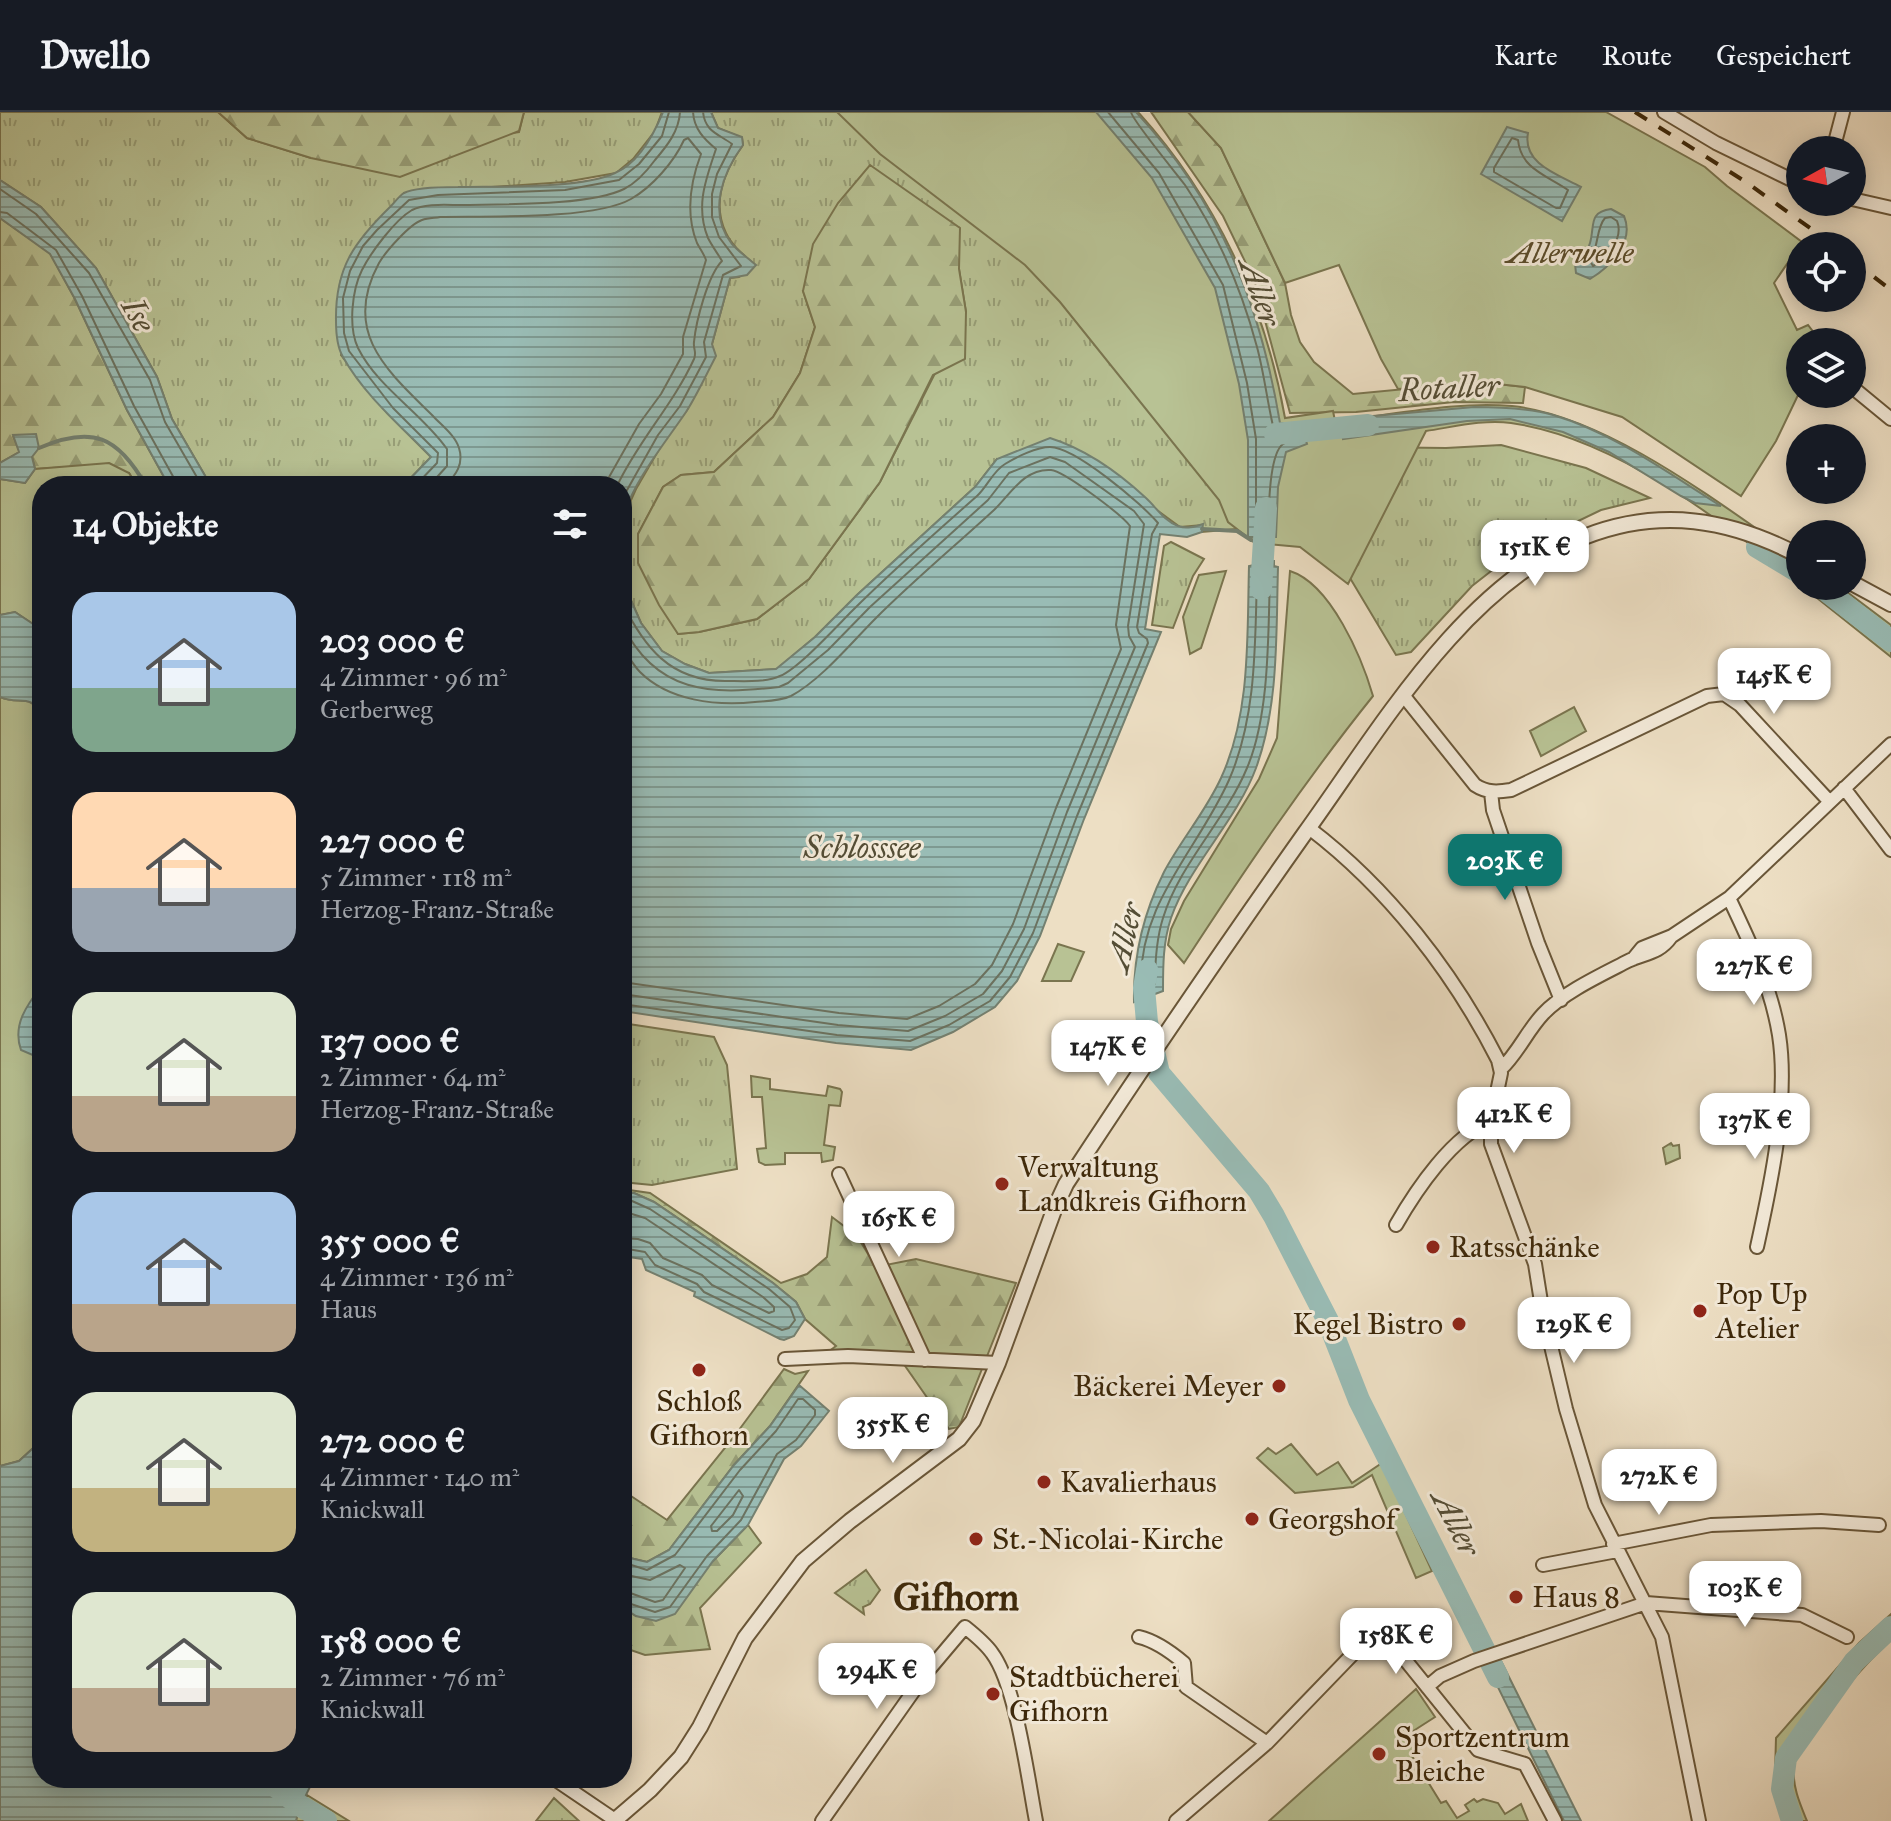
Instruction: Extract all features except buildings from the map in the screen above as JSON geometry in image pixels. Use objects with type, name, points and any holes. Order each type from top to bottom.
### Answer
[{"type":"street","points":[[1664,112],[1716,143],[1786,177]]},
{"type":"street","points":[[1837,136],[1843,112]]},
{"type":"street","points":[[1866,202],[1891,208]]},
{"type":"street","points":[[1866,398],[1891,419]]},
{"type":"street","points":[[568,1788],[614,1820],[650,1790],[681,1757],[700,1727],[745,1638],[803,1561],[850,1521],[959,1439],[973,1421],[1066,1184],[1403,695],[1462,627],[1514,580],[1549,554],[1608,529],[1690,519],[1742,530],[1786,548]]},
{"type":"street","points":[[1866,591],[1891,604]]},
{"type":"street","points":[[1403,695],[1475,785],[1491,792],[1511,790],[1707,696],[1717,694],[1731,697],[1829,801]]},
{"type":"street","points":[[1501,1069],[1545,1012],[1633,959],[1655,952],[1672,936],[1729,898],[1891,744]]},
{"type":"street","points":[[1844,788],[1891,850]]},
{"type":"street","points":[[1491,792],[1493,810],[1561,1000]]},
{"type":"street","points":[[1309,828],[1385,895],[1445,974],[1501,1069],[1491,1121],[1491,1144],[1532,1256],[1574,1437],[1595,1505],[1662,1637],[1699,1821]]},
{"type":"street","points":[[1729,898],[1762,972],[1780,1046],[1780,1101],[1771,1187],[1757,1247]]},
{"type":"street","points":[[1396,1225],[1449,1152],[1471,1131],[1491,1121]]},
{"type":"street","points":[[839,1174],[925,1360]]},
{"type":"street","points":[[785,1359],[848,1356],[998,1363]]},
{"type":"street","points":[[1543,1565],[1711,1525],[1821,1521],[1879,1525]]},
{"type":"street","points":[[1427,1687],[1440,1676],[1474,1661],[1646,1603],[1802,1615],[1847,1637]]},
{"type":"street","points":[[822,1821],[927,1672],[965,1627],[994,1656],[1004,1679],[1036,1821]]},
{"type":"street","points":[[1176,1821],[1267,1743],[1377,1629],[1478,1750],[1525,1764],[1555,1821]]},
{"type":"street","points":[[1139,1637],[1172,1652],[1184,1663],[1186,1687],[1267,1743]]},
{"type":"green space","points":[[0,112],[218,112],[247,138],[311,158],[519,132],[524,112],[662,112],[655,131],[633,159],[616,173],[565,182],[404,193],[392,206],[341,355],[387,413],[431,457],[413,476],[205,476],[172,419],[157,377],[96,268],[41,207],[0,180]]},
{"type":"green space","points":[[218,112],[524,112],[519,131],[400,177],[311,158],[247,138]]},
{"type":"green space","points":[[711,112],[1096,112],[1248,528],[1202,532],[1202,525],[1180,527],[1158,511],[997,459],[975,487],[777,669],[709,673],[662,651],[641,623],[632,603],[632,498],[665,439],[687,410],[712,344],[730,278],[739,277],[755,265],[726,233],[720,210],[722,187],[743,145],[742,138],[718,128]],"holes":[[[959,228],[959,269],[966,312],[880,482],[809,579],[757,619],[678,634],[638,534],[663,487],[681,475],[714,472],[773,417],[800,373],[815,327],[803,291]]]},
{"type":"green space","points":[[837,112],[1138,112],[1191,180],[1233,254],[1265,334],[1285,418],[1333,411],[1335,421],[1446,407],[1490,405],[1549,413],[1624,445],[1699,489],[1786,549],[1786,573],[1701,508],[1627,463],[1589,445],[1550,432],[1501,422],[1426,431],[1348,584],[1300,547],[1255,543],[1228,522],[1219,500],[1060,302],[1025,265],[880,154]]},
{"type":"green space","points":[[1151,112],[1188,112],[1221,148],[1285,283],[1300,342],[1314,362],[1353,394],[1479,382],[1525,387],[1523,403],[1454,402],[1356,412],[1290,413],[1254,280],[1223,216]]},
{"type":"green space","name":"Allerwelle","points":[[1188,112],[1606,112],[1705,167],[1789,232],[1786,232],[1786,265],[1774,283],[1796,328],[1786,328],[1786,408],[1792,408],[1776,441],[1741,496],[1622,417],[1525,387],[1479,382],[1398,389],[1381,359],[1339,265],[1285,283],[1221,148]]},
{"type":"green space","points":[[870,165],[960,228],[959,269],[966,312],[965,359],[933,375],[880,482],[809,579],[757,619],[678,634],[638,563],[638,534],[663,487],[681,475],[714,472],[773,417],[800,373],[815,327],[803,291],[813,244],[838,203]]},
{"type":"green space","points":[[0,218],[50,253],[127,410],[163,476],[131,476],[129,473],[68,467],[35,469],[32,457],[13,436],[20,452],[0,463]]},
{"type":"green space","points":[[1501,445],[1586,468],[1650,498],[1601,510],[1518,550],[1472,586],[1411,652],[1396,655],[1350,578],[1360,447]]},
{"type":"green space","points":[[109,463],[131,476],[32,476],[32,623],[15,612],[0,615],[0,479],[25,483],[35,469]]},
{"type":"green space","points":[[1171,542],[1204,559],[1193,576],[1173,628],[1152,625],[1164,546]]},
{"type":"green space","points":[[1226,571],[1201,648],[1190,654],[1183,617],[1199,575]]},
{"type":"green space","points":[[1290,571],[1319,591],[1343,624],[1373,696],[1275,827],[1184,963],[1168,945],[1171,929],[1184,901],[1259,779],[1277,738]]},
{"type":"green space","points":[[1820,600],[1858,600],[1891,625],[1891,657]]},
{"type":"green space","points":[[0,697],[32,704],[32,1449],[19,1461],[0,1466]]},
{"type":"green space","points":[[1574,707],[1586,731],[1541,756],[1530,731]]},
{"type":"green space","points":[[1058,944],[1084,952],[1071,981],[1042,981]]},
{"type":"green space","points":[[632,1025],[714,1037],[727,1065],[737,1169],[652,1185],[632,1183]]},
{"type":"green space","points":[[751,1076],[770,1079],[770,1089],[826,1096],[828,1086],[840,1089],[840,1106],[829,1105],[824,1145],[835,1147],[833,1160],[822,1162],[821,1153],[785,1153],[785,1164],[765,1165],[759,1162],[757,1149],[766,1148],[762,1097],[752,1097]]},
{"type":"green space","points":[[1671,1143],[1673,1146],[1679,1145],[1680,1158],[1666,1164],[1663,1148]]},
{"type":"green space","points":[[632,1190],[650,1193],[781,1283],[807,1274],[827,1257],[832,1217],[857,1236],[876,1267],[916,1259],[1016,1283],[959,1427],[949,1429],[896,1353],[828,1352],[836,1346],[805,1319],[796,1302],[773,1283],[654,1202]]},
{"type":"green space","points":[[784,1369],[795,1374],[808,1371],[770,1426],[734,1465],[669,1550],[647,1562],[632,1558],[632,1497],[667,1520]]},
{"type":"green space","points":[[1291,1444],[1317,1475],[1338,1462],[1352,1483],[1382,1463],[1432,1571],[1416,1578],[1372,1475],[1353,1487],[1295,1493],[1257,1458],[1268,1448],[1276,1454]]},
{"type":"green space","points":[[1665,1460],[1681,1469],[1685,1482],[1655,1492],[1637,1481],[1634,1469]]},
{"type":"green space","points":[[748,1525],[761,1543],[700,1608],[710,1649],[645,1655],[632,1650],[632,1613],[636,1616],[713,1561]]},
{"type":"green space","points":[[866,1570],[880,1590],[870,1604],[863,1607],[864,1614],[835,1593]]},
{"type":"green space","points":[[1891,1614],[1891,1640],[1835,1701],[1798,1755],[1794,1781],[1807,1821],[1784,1821],[1777,1799],[1776,1738],[1859,1643]]},
{"type":"green space","name":"Sportzentrum Bleiche","points":[[1416,1689],[1435,1717],[1407,1735],[1417,1753],[1412,1756],[1441,1803],[1446,1801],[1457,1818],[1469,1811],[1465,1805],[1474,1799],[1477,1802],[1483,1799],[1498,1803],[1505,1814],[1521,1804],[1528,1821],[1269,1821]]},
{"type":"green space","points":[[307,1795],[349,1821],[296,1821],[299,1805]]},
{"type":"green space","points":[[554,1798],[579,1821],[536,1821]]},
{"type":"water","points":[[663,112],[711,112],[718,128],[742,137],[743,145],[724,180],[720,219],[732,244],[756,265],[747,275],[730,278],[712,344],[716,356],[690,405],[632,495],[632,476],[413,476],[431,457],[361,384],[339,349],[336,326],[339,286],[357,244],[399,197],[409,191],[438,187],[582,182],[623,168],[638,155]]},
{"type":"water","points":[[1096,112],[1136,112],[1191,182],[1232,256],[1261,336],[1280,423],[1301,424],[1307,444],[1286,452],[1278,487],[1276,537],[1248,537],[1248,440],[1239,384],[1215,288],[1152,178]]},
{"type":"water","points":[[1507,127],[1528,133],[1528,144],[1536,161],[1581,187],[1562,221],[1481,174]]},
{"type":"water","points":[[0,180],[41,207],[96,268],[157,377],[172,419],[205,476],[163,476],[127,410],[75,299],[50,254],[0,218]]},
{"type":"water","points":[[1611,209],[1624,216],[1626,235],[1619,253],[1590,279],[1576,273],[1575,264],[1589,246],[1596,217]]},
{"type":"water","points":[[1474,407],[1534,411],[1576,423],[1640,455],[1721,506],[1695,503],[1609,452],[1563,432],[1510,419],[1467,421],[1343,439],[1340,419]]},
{"type":"water","points":[[36,434],[39,448],[32,457],[35,469],[25,483],[0,479],[0,463],[19,452],[13,435]]},
{"type":"water","name":"Schlosssee","points":[[1050,438],[1076,448],[1113,471],[1173,524],[1187,527],[1203,524],[1202,532],[1187,537],[1160,534],[1145,629],[1161,632],[1040,936],[1017,981],[995,1007],[953,1032],[911,1050],[836,1043],[632,1012],[632,603],[641,623],[662,651],[685,664],[709,673],[776,669],[815,637],[975,487],[997,459]]},
{"type":"water","points":[[1255,561],[1274,561],[1274,566],[1278,567],[1273,694],[1263,744],[1256,768],[1237,807],[1179,898],[1168,927],[1163,991],[1134,1002],[1138,952],[1150,904],[1164,872],[1215,790],[1231,753],[1243,701],[1249,566],[1254,565]]},
{"type":"water","points":[[15,612],[32,623],[32,704],[0,697],[0,615]]},
{"type":"water","points":[[32,999],[32,1055],[21,1050],[19,1041],[18,1032]]},
{"type":"water","points":[[632,1193],[654,1202],[773,1283],[796,1302],[805,1319],[794,1336],[780,1339],[694,1296],[695,1292],[646,1270],[642,1259],[632,1258]]},
{"type":"water","points":[[799,1385],[829,1411],[801,1446],[784,1459],[748,1525],[713,1561],[675,1614],[656,1621],[632,1613],[632,1558],[647,1562],[669,1550],[734,1465],[770,1426]]},
{"type":"water","points":[[32,1449],[32,1788],[309,1788],[296,1821],[0,1821],[0,1466],[19,1461]]},
{"type":"water","points":[[1500,1659],[1581,1821],[1564,1821],[1486,1663]]},
{"type":"waterway","name":"Rotaller","points":[[1275,434],[1368,425]]},
{"type":"waterway","points":[[39,448],[74,437],[102,440],[125,456],[140,476]]},
{"type":"waterway","name":"Aller","points":[[1261,589],[1266,508]]},
{"type":"waterway","points":[[1202,529],[1237,531],[1251,540],[1264,542]]},
{"type":"waterway","name":"Rotaller","points":[[1757,547],[1786,565]]},
{"type":"waterway","name":"Rotaller","points":[[1838,600],[1891,641]]},
{"type":"waterway","name":"Aller","points":[[1147,970],[1144,988],[1147,1022],[1159,1073],[1259,1191],[1274,1216],[1328,1321],[1359,1400],[1498,1677]]},
{"type":"waterway","name":"Rotaller","points":[[1792,1821],[1782,1789],[1786,1758],[1854,1662],[1891,1627]]},
{"type":"waterway","name":"Ise","points":[[278,1788],[326,1821]]},
{"type":"railway","points":[[1635,112],[1746,182],[1816,232]]},
{"type":"railway","points":[[1866,271],[1891,290]]},
{"type":"place","name":"Verwaltung Landkreis Gifhorn","points":[[1002,1184]]},
{"type":"place","name":"Ratsschänke","points":[[1433,1247]]},
{"type":"place","name":"Pop Up Atelier","points":[[1700,1311]]},
{"type":"place","name":"Kegel Bistro","points":[[1459,1324]]},
{"type":"place","name":"Schloß Gifhorn","points":[[699,1370]]},
{"type":"place","name":"Bäckerei Meyer","points":[[1279,1386]]},
{"type":"place","name":"Kavalierhaus","points":[[1044,1482]]},
{"type":"place","name":"Georgshof","points":[[1252,1519]]},
{"type":"place","name":"St.-Nicolai-Kirche","points":[[976,1539]]},
{"type":"place","name":"Haus 8","points":[[1516,1597]]},
{"type":"place","name":"Stadtbücherei Gifhorn","points":[[993,1694]]},
{"type":"place","name":"Sportzentrum Bleiche","points":[[1379,1754]]},
{"type":"district","name":"Gifhorn","points":[[956,1597]]}]
